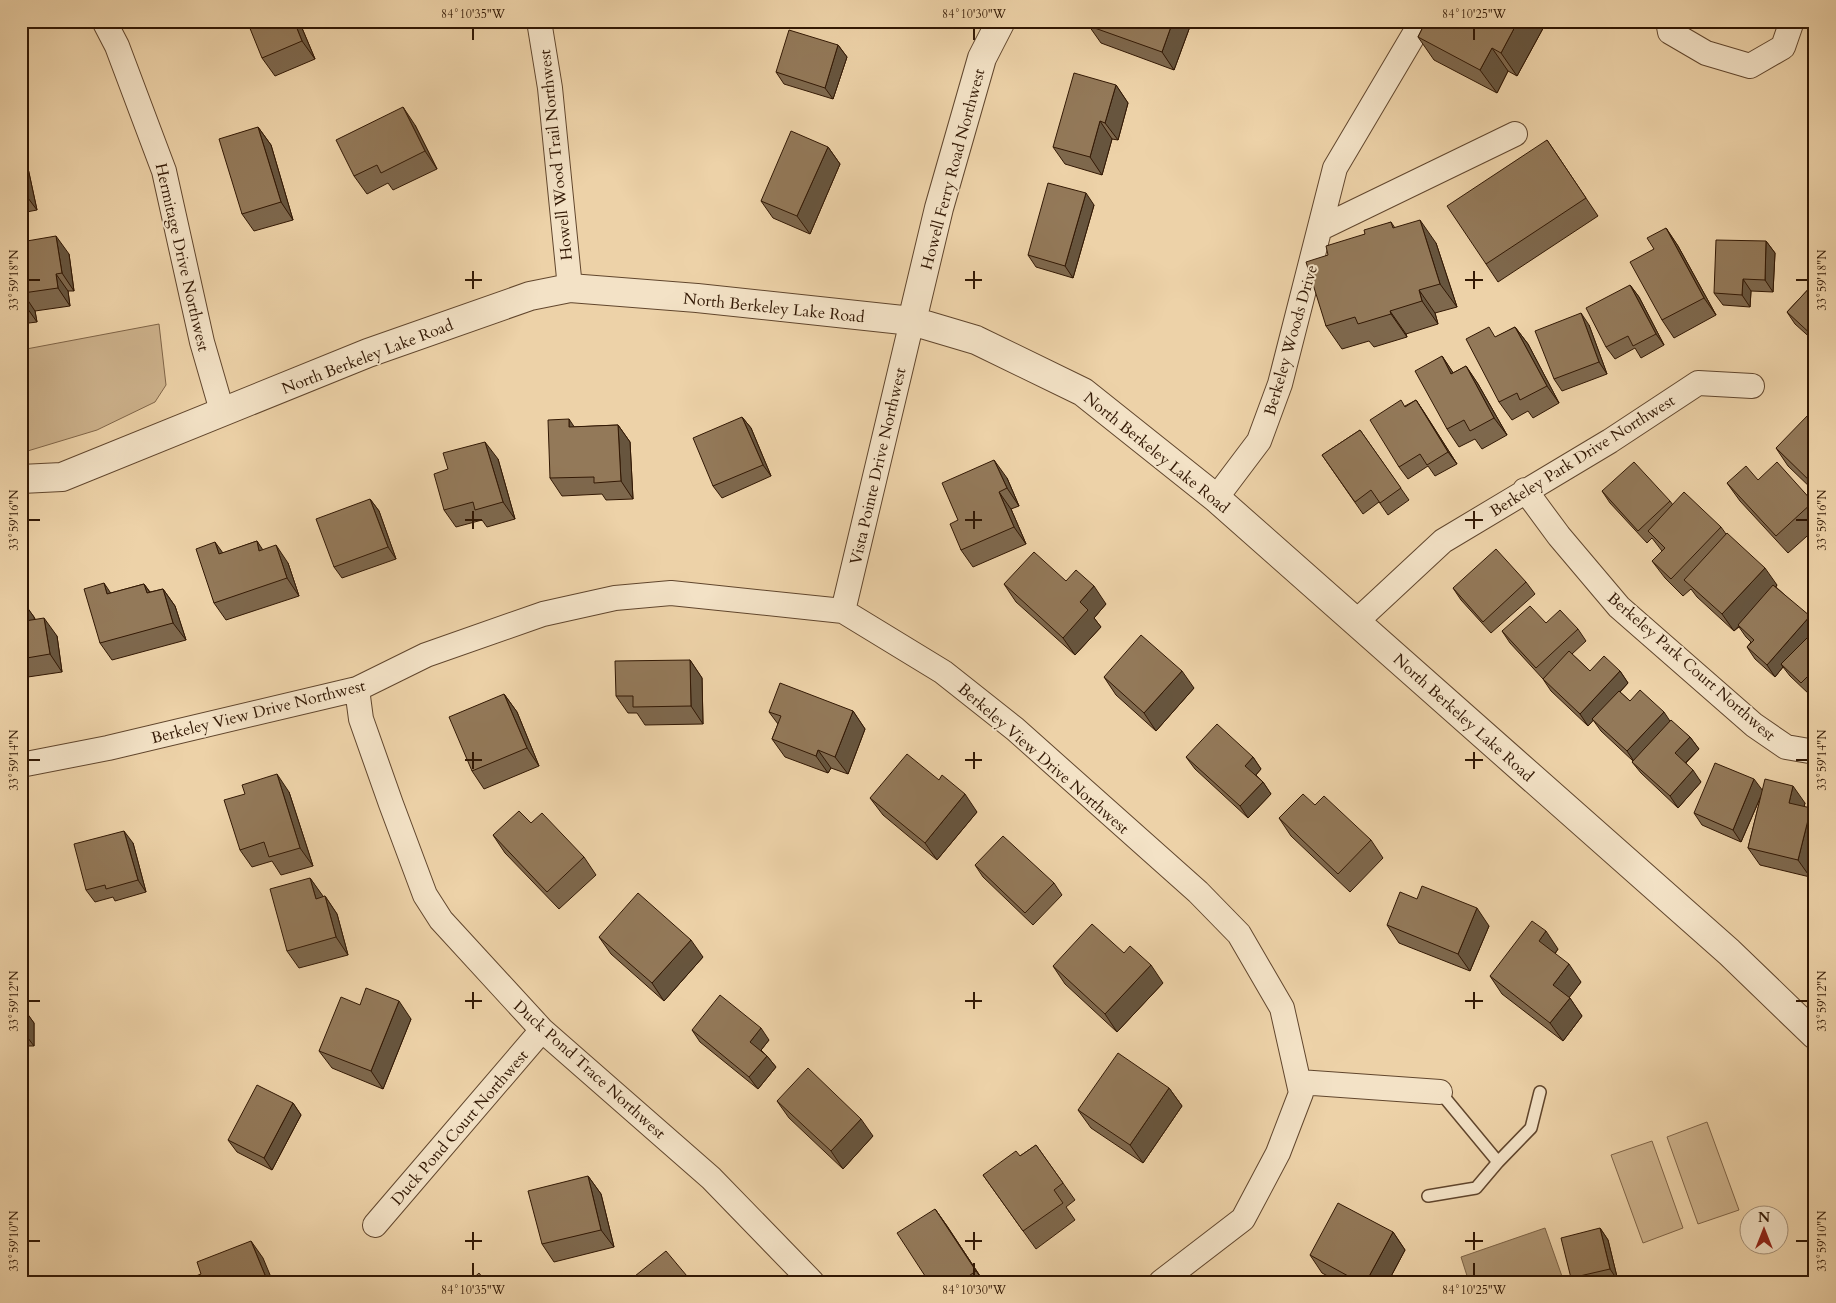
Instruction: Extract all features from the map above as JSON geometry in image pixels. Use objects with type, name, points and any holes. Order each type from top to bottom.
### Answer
[{"type":"street","name":"Hermitage Drive Northwest","points":[[104,21],[117,46],[164,171],[202,342],[222,411]]},
{"type":"street","name":"Howell Wood Trail Northwest","points":[[539,21],[550,88],[570,288]]},
{"type":"street","name":"Howell Ferry Road Northwest","points":[[912,321],[939,208],[982,58],[1001,21]]},
{"type":"street","name":"Berkeley Woods Drive","points":[[1216,498],[1259,441],[1280,384],[1335,168],[1422,21]]},
{"type":"street","points":[[1668,21],[1670,32],[1706,53],[1750,66],[1783,47],[1792,21]]},
{"type":"street","points":[[1321,228],[1514,134]]},
{"type":"street","name":"North Berkeley Lake Road","points":[[21,479],[62,477],[395,343],[530,296],[570,288],[697,298],[912,321],[976,340],[1084,392],[1216,498],[1729,952],[1815,1035]]},
{"type":"street","name":"Vista Pointe Drive Northwest","points":[[842,611],[912,321]]},
{"type":"street","name":"Berkeley Park Drive Northwest","points":[[1357,621],[1443,541],[1525,490],[1610,441],[1698,383],[1752,386]]},
{"type":"street","name":"Berkeley Park Court Northwest","points":[[1525,490],[1559,536],[1619,608],[1754,726],[1786,747],[1815,752]]},
{"type":"street","name":"Berkeley View Drive Northwest","points":[[21,766],[108,748],[357,689],[426,656],[543,614],[615,598],[671,593],[842,611],[943,672],[1015,728],[1198,892],[1239,934],[1282,1008],[1301,1092],[1278,1154],[1243,1219],[1161,1282]]},
{"type":"street","name":"Duck Pond Trace Northwest","points":[[357,689],[361,719],[425,894],[441,920],[542,1030],[711,1178],[812,1282]]},
{"type":"street","name":"Duck Pond Court Northwest","points":[[375,1225],[542,1030]]},
{"type":"street","points":[[1299,1082],[1440,1092]]},
{"type":"lane","points":[[1440,1092],[1498,1162]]},
{"type":"lane","points":[[1428,1196],[1476,1188],[1498,1162],[1532,1128],[1540,1092]]},
{"type":"shaded area","points":[[159,324],[166,385],[155,402],[97,430],[21,453],[21,350]]},
{"type":"shaded area","points":[[1707,1122],[1738,1210],[1698,1224],[1667,1137]]},
{"type":"shaded area","points":[[1652,1141],[1683,1228],[1643,1243],[1611,1155]]},
{"type":"shaded area","points":[[1545,1228],[1564,1282],[1528,1282],[1527,1279],[1520,1282],[1469,1282],[1461,1257]]},
{"type":"building","points":[[247,21],[294,21],[302,41],[262,58]]},
{"type":"building","points":[[1090,21],[1173,21],[1162,52],[1089,26]]},
{"type":"building","points":[[1426,21],[1518,21],[1501,53],[1492,48],[1480,70],[1418,37]]},
{"type":"building","points":[[789,30],[838,45],[825,88],[776,72]]},
{"type":"building","points":[[1074,73],[1116,85],[1105,123],[1100,121],[1090,157],[1053,147]]},
{"type":"building","points":[[403,107],[425,151],[381,173],[377,165],[354,176],[336,140]]},
{"type":"building","points":[[258,127],[281,202],[242,214],[219,139]]},
{"type":"building","points":[[791,131],[828,147],[797,216],[761,201]]},
{"type":"building","points":[[1547,140],[1586,198],[1486,264],[1447,206]]},
{"type":"building","points":[[21,164],[28,198],[21,200]]},
{"type":"building","points":[[1048,183],[1086,193],[1065,266],[1028,255]]},
{"type":"building","points":[[1420,220],[1440,284],[1419,290],[1422,301],[1390,311],[1391,314],[1358,324],[1355,317],[1326,326],[1306,262],[1328,255],[1326,246],[1365,234],[1364,230],[1391,222],[1393,228]]},
{"type":"building","points":[[1666,228],[1704,298],[1662,320],[1630,262],[1654,249],[1647,238]]},
{"type":"building","points":[[56,236],[62,273],[56,274],[58,288],[23,293],[25,305],[21,305],[21,242]]},
{"type":"building","points":[[1716,240],[1766,241],[1765,280],[1743,279],[1742,295],[1714,293]]},
{"type":"building","points":[[1815,282],[1815,338],[1787,312]]},
{"type":"building","points":[[1630,285],[1656,334],[1633,346],[1628,336],[1606,347],[1586,308]]},
{"type":"building","points":[[1581,313],[1599,362],[1554,379],[1535,331]]},
{"type":"building","points":[[1489,327],[1495,337],[1515,327],[1547,386],[1520,400],[1517,393],[1499,402],[1466,339]]},
{"type":"building","points":[[1442,356],[1451,374],[1466,366],[1494,418],[1470,431],[1464,420],[1447,429],[1415,371]]},
{"type":"building","points":[[1401,400],[1405,407],[1416,400],[1448,452],[1427,465],[1420,454],[1399,467],[1370,420]]},
{"type":"building","points":[[1810,413],[1815,417],[1815,486],[1776,448]]},
{"type":"building","points":[[742,417],[763,465],[713,486],[693,438]]},
{"type":"building","points":[[569,419],[569,427],[618,425],[621,481],[594,483],[594,477],[550,478],[548,420]]},
{"type":"building","points":[[1360,430],[1401,488],[1380,503],[1371,490],[1355,502],[1322,455]]},
{"type":"building","points":[[485,442],[503,502],[475,510],[473,502],[444,510],[434,474],[448,469],[443,453]]},
{"type":"building","points":[[994,460],[1007,488],[999,492],[1014,527],[961,550],[950,524],[958,520],[942,483]]},
{"type":"building","points":[[1634,462],[1670,501],[1638,531],[1602,491]]},
{"type":"building","points":[[1777,462],[1813,502],[1776,536],[1727,483],[1746,466],[1758,480]]},
{"type":"building","points":[[1684,492],[1721,527],[1671,579],[1652,561],[1665,548],[1648,531]]},
{"type":"building","points":[[370,499],[388,547],[334,567],[316,519]]},
{"type":"building","points":[[1727,533],[1765,568],[1722,614],[1684,580]]},
{"type":"building","points":[[257,541],[259,551],[276,545],[287,578],[214,603],[196,549],[215,542],[219,554]]},
{"type":"building","points":[[1496,549],[1526,582],[1483,622],[1453,588]]},
{"type":"building","points":[[1034,552],[1066,581],[1076,570],[1094,586],[1080,602],[1088,610],[1063,638],[1004,584]]},
{"type":"building","points":[[104,583],[107,594],[144,584],[147,593],[163,589],[173,623],[100,643],[84,589]]},
{"type":"building","points":[[1773,585],[1810,616],[1767,665],[1747,647],[1754,640],[1738,625]]},
{"type":"building","points":[[21,600],[25,621],[44,618],[50,654],[21,659]]},
{"type":"building","points":[[1530,606],[1546,623],[1560,610],[1578,629],[1536,668],[1502,631]]},
{"type":"building","points":[[1815,630],[1815,669],[1801,683],[1781,664]]},
{"type":"building","points":[[1141,635],[1182,671],[1144,713],[1104,677]]},
{"type":"building","points":[[1569,651],[1590,671],[1604,656],[1620,671],[1580,714],[1543,679]]},
{"type":"building","points":[[690,660],[691,706],[633,707],[633,696],[616,696],[615,661]]},
{"type":"building","points":[[780,683],[853,711],[835,757],[818,750],[816,756],[772,739],[781,716],[769,712]]},
{"type":"building","points":[[1640,690],[1664,712],[1627,751],[1592,719],[1619,691],[1630,701]]},
{"type":"building","points":[[504,694],[527,748],[472,771],[449,717]]},
{"type":"building","points":[[1671,720],[1690,737],[1675,753],[1693,770],[1670,796],[1632,762]]},
{"type":"building","points":[[1217,724],[1253,757],[1245,766],[1263,782],[1240,806],[1186,757]]},
{"type":"building","points":[[907,754],[939,780],[942,775],[965,794],[925,843],[870,798]]},
{"type":"building","points":[[1715,763],[1754,779],[1733,830],[1694,813]]},
{"type":"building","points":[[277,774],[300,848],[269,857],[264,842],[240,850],[224,800],[245,794],[242,785]]},
{"type":"building","points":[[1765,779],[1793,786],[1789,803],[1811,808],[1798,860],[1748,848]]},
{"type":"building","points":[[1303,794],[1315,805],[1324,796],[1371,840],[1338,874],[1279,818]]},
{"type":"building","points":[[519,811],[531,823],[542,813],[584,857],[547,892],[493,835]]},
{"type":"building","points":[[124,831],[138,880],[106,889],[105,885],[86,890],[74,844]]},
{"type":"building","points":[[1003,836],[1054,883],[1025,913],[975,865]]},
{"type":"building","points":[[310,878],[316,899],[325,896],[336,937],[287,951],[270,889]]},
{"type":"building","points":[[1422,886],[1477,908],[1458,954],[1387,925],[1400,892],[1417,899]]},
{"type":"building","points":[[638,893],[691,940],[652,983],[599,937]]},
{"type":"building","points":[[1532,921],[1546,931],[1539,941],[1569,964],[1553,985],[1570,998],[1550,1023],[1490,976]]},
{"type":"building","points":[[1092,924],[1124,953],[1130,946],[1151,965],[1105,1014],[1053,966]]},
{"type":"building","points":[[366,988],[399,1001],[371,1071],[319,1051],[341,997],[360,1005]]},
{"type":"building","points":[[720,995],[761,1028],[750,1042],[767,1056],[749,1077],[692,1030]]},
{"type":"building","points":[[1118,1053],[1169,1088],[1130,1145],[1078,1110]]},
{"type":"building","points":[[808,1068],[861,1119],[831,1151],[777,1101]]},
{"type":"building","points":[[257,1085],[293,1103],[264,1158],[228,1140]]},
{"type":"building","points":[[1036,1145],[1063,1183],[1054,1190],[1063,1203],[1023,1231],[983,1175],[1016,1151],[1020,1156]]},
{"type":"building","points":[[588,1176],[601,1230],[542,1244],[528,1191]]},
{"type":"building","points":[[1338,1203],[1393,1232],[1366,1282],[1359,1282],[1310,1255]]},
{"type":"building","points":[[935,1209],[976,1271],[960,1282],[929,1282],[897,1233]]},
{"type":"building","points":[[1600,1228],[1610,1269],[1571,1278],[1561,1238]]},
{"type":"building","points":[[251,1241],[267,1280],[262,1282],[193,1282],[191,1278],[201,1274],[197,1262]]},
{"type":"building","points":[[666,1251],[692,1282],[640,1282],[635,1276]]},
{"type":"building","points":[[479,1273],[486,1282],[469,1282]]}]
